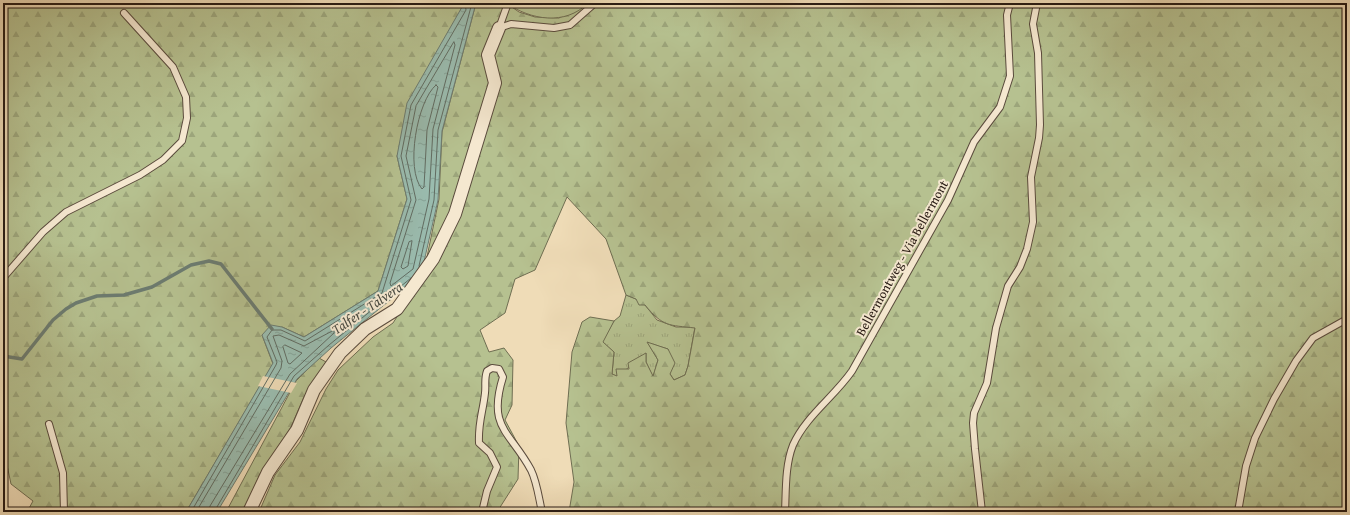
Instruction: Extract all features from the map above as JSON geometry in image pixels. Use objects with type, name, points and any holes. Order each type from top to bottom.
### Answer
[{"type":"street","points":[[249,512],[268,472],[297,430],[314,390],[340,353],[366,329],[397,309],[434,259],[455,214],[495,83],[488,56],[499,28]]},
{"type":"lane","points":[[499,28],[508,3]]},
{"type":"lane","points":[[499,28],[511,24],[554,28],[570,25],[595,3]]},
{"type":"lane","name":"Bellermontweg - Via Bellermont","points":[[785,512],[788,462],[793,446],[801,430],[821,406],[840,387],[852,371],[948,200],[974,142],[1000,107],[1010,76],[1007,15],[1010,3]]},
{"type":"lane","points":[[982,512],[974,442],[974,413],[987,384],[996,328],[1008,286],[1020,267],[1027,249],[1033,222],[1032,177],[1040,125],[1039,60],[1033,24],[1037,3]]},
{"type":"lane","points":[[3,278],[43,232],[66,212],[152,168],[163,160],[182,141],[187,118],[186,97],[173,67],[124,13]]},
{"type":"lane","points":[[1238,512],[1246,466],[1255,438],[1274,399],[1296,361],[1313,338],[1347,319]]},
{"type":"lane","points":[[482,512],[487,491],[497,467],[490,454],[479,443],[478,432],[486,391],[484,381],[487,370],[492,368],[499,369],[503,377],[499,391],[498,419],[506,434],[531,471],[542,512]]},
{"type":"lane","points":[[49,424],[63,473],[64,512]]},
{"type":"green space","points":[[3,3],[461,3],[462,7],[397,156],[407,199],[378,291],[304,337],[282,327],[262,335],[273,364],[186,512],[27,512],[33,501],[11,484],[7,465],[3,463]]},
{"type":"green space","points":[[476,3],[506,3],[519,12],[535,17],[559,18],[588,3],[1347,3],[1347,512],[569,512],[574,482],[566,423],[572,352],[582,322],[590,317],[614,321],[603,342],[614,352],[612,374],[617,376],[616,369],[629,369],[628,363],[646,353],[646,362],[653,376],[658,360],[647,342],[668,349],[675,363],[670,374],[674,380],[685,375],[695,328],[667,324],[651,312],[645,305],[639,305],[636,299],[626,295],[606,239],[567,197],[535,270],[515,279],[505,313],[480,330],[489,352],[504,348],[513,360],[512,405],[505,420],[519,446],[518,479],[497,512],[259,512],[275,475],[300,442],[326,389],[338,370],[373,337],[393,323],[423,276],[439,199],[442,132]]},
{"type":"green space","points":[[506,3],[588,3],[569,15],[559,18],[548,18],[537,17],[516,9]]},
{"type":"green space","points":[[626,295],[645,305],[657,320],[676,327],[695,327],[685,375],[674,380],[670,374],[668,349],[648,343],[658,360],[653,377],[646,362],[646,353],[617,377],[612,374],[614,352],[602,342],[614,321],[620,316]]},
{"type":"green space","points":[[319,358],[326,362],[304,397],[291,427],[260,474],[243,512],[226,512],[296,381]]},
{"type":"water","name":"Talfer - Talvera","points":[[461,3],[476,3],[442,131],[438,200],[421,275],[331,348],[297,379],[217,512],[186,512],[273,363],[262,335],[271,325],[282,327],[304,337],[378,291],[407,199],[397,156],[407,103],[462,7]]},
{"type":"pier","points":[[263,376],[297,383],[291,393],[258,386]]},
{"type":"waterway","points":[[3,356],[22,359],[53,320],[76,303],[97,296],[124,295],[152,287],[191,265],[209,261],[221,264],[272,329]]}]
